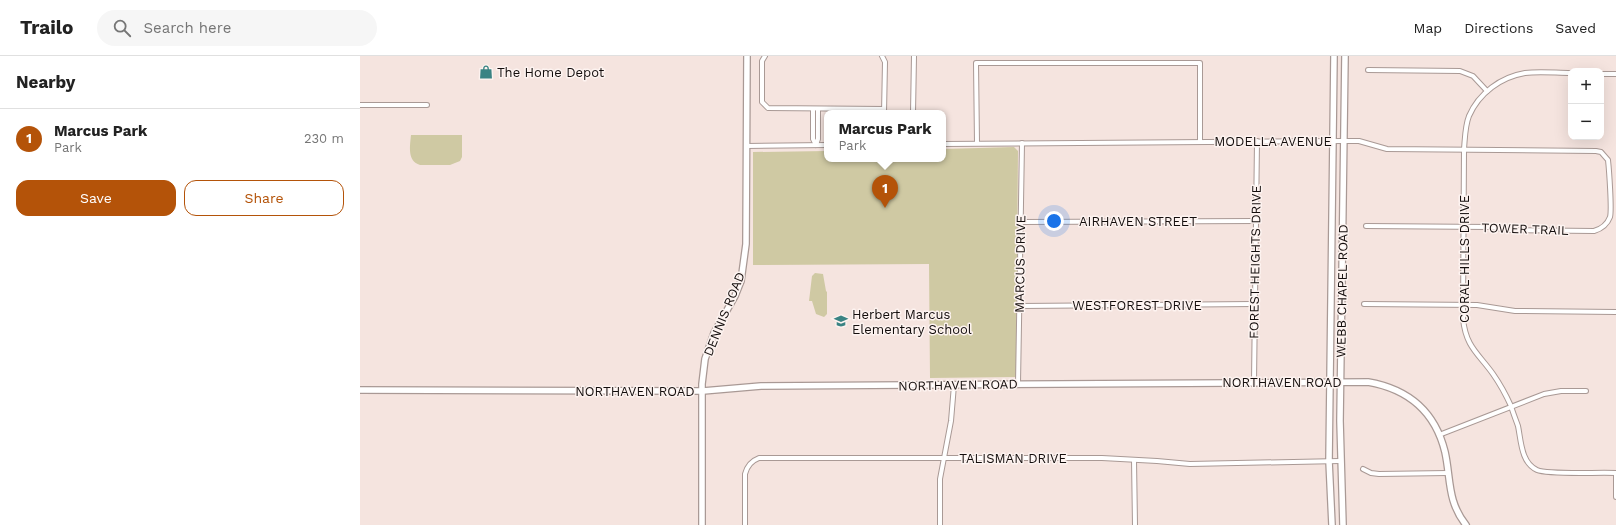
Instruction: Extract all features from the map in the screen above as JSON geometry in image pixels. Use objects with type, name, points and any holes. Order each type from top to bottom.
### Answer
[{"type":"street","name":"DENNIS ROAD","points":[[702,525],[703,373],[708,346],[721,319],[735,296],[741,281],[745,261],[747,56]]},
{"type":"street","points":[[765,56],[762,61],[762,102],[768,108],[850,110]]},
{"type":"street","points":[[882,56],[885,62],[884,110]]},
{"type":"street","points":[[913,110],[914,56]]},
{"type":"street","name":"WEBB CHAPEL ROAD","points":[[1332,525],[1329,461],[1334,56]]},
{"type":"street","name":"WEBB CHAPEL ROAD","points":[[1343,525],[1340,461],[1345,56]]},
{"type":"street","points":[[977,143],[976,63],[1200,63],[1200,142]]},
{"type":"street","points":[[1368,70],[1460,71],[1473,76],[1487,91]]},
{"type":"street","name":"CORAL HILLS DRIVE","points":[[1568,73],[1526,73],[1508,78],[1487,91],[1480,98],[1469,116],[1465,131],[1464,149],[1463,324],[1472,348],[1494,374],[1511,407],[1517,424],[1525,458],[1530,466],[1536,470],[1549,472],[1616,473]]},
{"type":"street","points":[[1604,74],[1616,74]]},
{"type":"street","points":[[360,105],[427,105]]},
{"type":"street","points":[[815,109],[813,139],[816,145]]},
{"type":"street","name":"FOREST HEIGHTS DRIVE","points":[[1254,382],[1257,141]]},
{"type":"street","name":"MODELLA AVENUE","points":[[946,144],[1344,141],[1359,142],[1387,149],[1601,152]]},
{"type":"street","name":"MARCUS DRIVE","points":[[1018,384],[1022,143]]},
{"type":"street","points":[[746,146],[824,145]]},
{"type":"street","name":"TOWER TRAIL","points":[[1366,226],[1594,231],[1605,225],[1610,216],[1608,160],[1601,152]]},
{"type":"street","name":"AIRHAVEN STREET","points":[[1021,222],[1256,221]]},
{"type":"street","name":"WESTFOREST DRIVE","points":[[1020,306],[1254,304]]},
{"type":"street","points":[[1364,304],[1487,306],[1515,311],[1616,312]]},
{"type":"street","name":"NORTHAVEN ROAD","points":[[360,390],[703,391],[761,386],[1368,382],[1396,389],[1419,404],[1429,416],[1440,435],[1445,452],[1449,489],[1453,503],[1466,525]]},
{"type":"street","points":[[940,525],[940,480],[952,422],[954,385]]},
{"type":"street","points":[[1440,435],[1544,394],[1561,391],[1586,391]]},
{"type":"street","name":"TALISMAN DRIVE","points":[[745,525],[745,474],[747,467],[759,458],[1134,460],[1190,464],[1340,461]]},
{"type":"street","points":[[1134,460],[1135,525]]},
{"type":"street","points":[[1363,469],[1371,473],[1379,474],[1448,473]]},
{"type":"street","points":[[1616,473],[1616,497]]},
{"type":"shaded area","points":[[411,135],[462,135],[462,157],[460,161],[450,165],[420,165],[411,157]]},
{"type":"shaded area","points":[[1014,147],[1018,151],[1016,377],[930,378],[929,264],[753,265],[753,152],[824,151],[824,162],[946,162],[946,149]]},
{"type":"shaded area","points":[[815,273],[823,274],[827,292],[827,314],[824,317],[816,314],[812,301],[809,301],[812,276]]},
{"type":"place","name":"The Home Depot","points":[[486,72]]},
{"type":"place","name":"Marcus Park","points":[[885,208]]},
{"type":"place","name":"Herbert Marcus Elementary School","points":[[841,321]]}]
